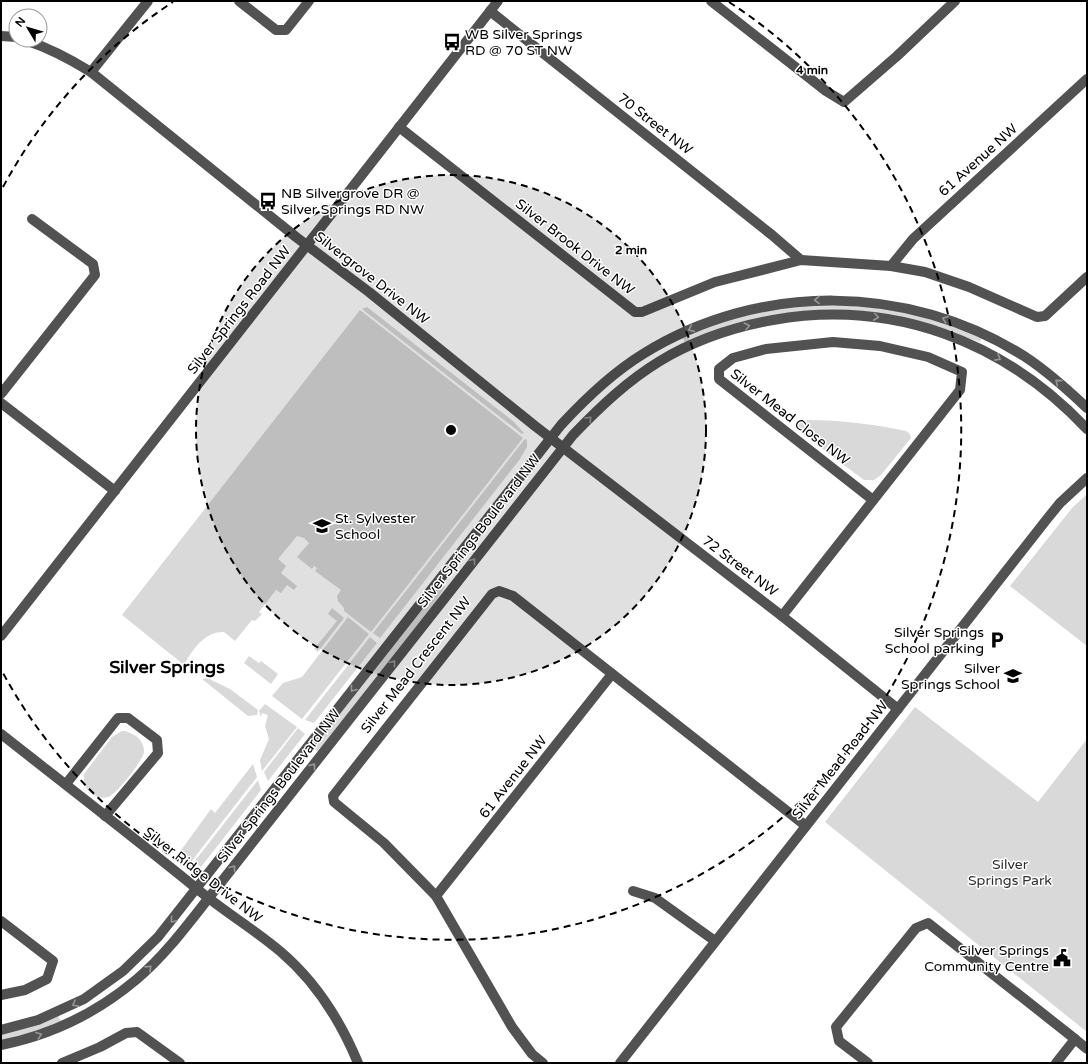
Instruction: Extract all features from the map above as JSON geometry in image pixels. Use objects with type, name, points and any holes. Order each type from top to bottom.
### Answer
[{"type":"street","points":[[91,72],[148,1]]},
{"type":"street","points":[[239,1],[276,30],[286,30],[309,1]]},
{"type":"street","name":"Silver Springs Road NW","points":[[1,636],[498,1]]},
{"type":"street","points":[[711,1],[826,92],[844,102],[897,56],[950,3]]},
{"type":"street","name":"70 Street NW","points":[[490,11],[772,235],[801,260]]},
{"type":"street","name":"Silvergrove Drive NW","points":[[47,48],[91,72],[563,448]]},
{"type":"street","name":"61 Avenue NW","points":[[891,266],[912,239],[1087,79]]},
{"type":"street","name":"Silver Brook Drive NW","points":[[399,127],[635,312],[642,312],[715,282],[801,260],[891,266],[925,272],[969,287],[1037,317],[1045,316],[1087,277]]},
{"type":"street","points":[[1,394],[95,275],[93,264],[32,219]]},
{"type":"street","name":"Silver Springs Boulevard NW","points":[[1,1030],[38,1020],[65,1009],[103,987],[149,947],[550,438],[586,398],[604,382],[629,363],[661,343],[680,333],[720,317],[772,304],[808,300],[865,301],[932,314],[982,334],[1025,357],[1048,373],[1087,408]]},
{"type":"street","name":"Silver Springs Boulevard NW","points":[[1,1045],[30,1038],[78,1019],[111,999],[137,979],[159,958],[208,899],[563,448],[611,396],[644,372],[679,351],[717,334],[756,323],[798,316],[834,314],[890,319],[924,326],[991,354],[1022,372],[1052,396],[1087,429]]},
{"type":"street","name":"Silver Mead Close NW","points":[[782,616],[874,500],[960,390],[962,372],[928,357],[880,346],[833,342],[766,349],[733,358],[719,368],[719,379],[874,500]]},
{"type":"street","points":[[1,403],[115,491]]},
{"type":"street","name":"72 Street NW","points":[[563,448],[782,616],[898,709]]},
{"type":"street","name":"Silver Mead Road NW","points":[[620,1063],[1051,514],[1087,478]]},
{"type":"street","name":"Silver Mead Crescent NW","points":[[543,1063],[532,1054],[512,1027],[436,896],[384,844],[334,802],[333,796],[485,600],[492,594],[499,591],[514,596],[806,826]]},
{"type":"street","name":"61 Avenue NW","points":[[436,896],[612,674]]},
{"type":"street","points":[[66,784],[118,718],[128,718],[157,740],[158,753],[106,816]]},
{"type":"street","name":"Silver Ridge Drive NW","points":[[1,734],[66,784],[208,899],[281,952],[305,975],[329,1007],[344,1033],[358,1063]]},
{"type":"street","points":[[633,892],[655,898],[716,941]]},
{"type":"street","points":[[1,921],[53,961],[47,979],[25,990],[1,995]]},
{"type":"street","points":[[868,1063],[839,1041],[836,1027],[916,928],[928,923],[1087,1049]]},
{"type":"street","points":[[62,1063],[100,1047],[126,1033],[137,1032],[180,1063]]},
{"type":"street","points":[[1056,1063],[1075,1039]]},
{"type":"green space","points":[[796,305],[859,305],[920,315],[982,337],[980,342],[939,328],[840,311],[685,343],[683,338],[724,321]]},
{"type":"green space","points":[[367,307],[514,422],[524,433],[522,434],[362,309]]},
{"type":"green space","name":"St. Sylvester School","points":[[360,310],[523,438],[371,632],[344,611],[344,608],[338,601],[337,596],[341,590],[315,571],[317,568],[314,566],[312,569],[297,557],[309,543],[304,538],[297,536],[278,559],[286,566],[281,573],[297,586],[294,590],[287,585],[281,593],[276,590],[259,612],[262,614],[255,621],[252,620],[235,641],[224,632],[205,638],[191,653],[184,665],[122,615]]},
{"type":"green space","points":[[807,420],[881,426],[906,431],[910,434],[911,438],[881,475],[874,480],[864,480],[800,432],[797,428],[800,422]]},
{"type":"green space","points":[[527,439],[527,447],[520,459],[380,638],[373,633],[524,440]]},
{"type":"green space","points":[[1087,494],[1087,646],[1010,586],[1072,508]]},
{"type":"green space","points":[[440,584],[445,587],[433,605],[318,752],[314,749],[327,729]]},
{"type":"green space","points":[[332,608],[344,618],[318,652],[314,649],[337,621],[328,614]]},
{"type":"green space","points":[[348,617],[369,634],[302,719],[272,696],[283,683],[302,677]]},
{"type":"green space","points":[[370,637],[377,643],[314,723],[305,720]]},
{"type":"green space","points":[[249,656],[259,663],[261,661],[278,674],[271,684],[244,663]]},
{"type":"green space","points":[[207,678],[230,689],[258,710],[257,715],[248,716],[202,679]]},
{"type":"green space","points":[[265,704],[297,727],[262,771],[260,760],[269,739],[265,726],[268,715],[262,713],[261,717],[259,711]]},
{"type":"green space","name":"Silver Springs Park","points":[[915,707],[1038,802],[1087,739],[1087,1032],[825,822]]},
{"type":"green space","points":[[298,728],[305,734],[268,781],[264,772]]},
{"type":"green space","points":[[122,731],[131,733],[139,739],[143,747],[143,756],[129,776],[112,795],[106,798],[97,797],[86,787],[84,782],[84,774],[112,737]]},
{"type":"green space","points":[[253,764],[257,777],[191,862],[179,853],[211,809],[215,813]]},
{"type":"green space","points":[[258,780],[261,790],[201,867],[194,862]]},
{"type":"green space","points":[[58,1016],[61,1021],[51,1026],[1,1041],[1,1034]]},
{"type":"place","name":"WB Silver Springs RD @ 70 ST NW","points":[[452,42]]},
{"type":"place","name":"NB Silvergrove DR @ Silver Springs RD NW","points":[[268,201]]},
{"type":"place","name":"St. Sylvester School","points":[[322,526]]},
{"type":"place","name":"Silver Springs School parking","points":[[997,640]]},
{"type":"place","name":"Silver Springs School","points":[[1013,676]]},
{"type":"place","name":"Silver Springs Community Centre","points":[[1062,958]]},
{"type":"district","name":"Silver Springs","points":[[167,667]]}]
